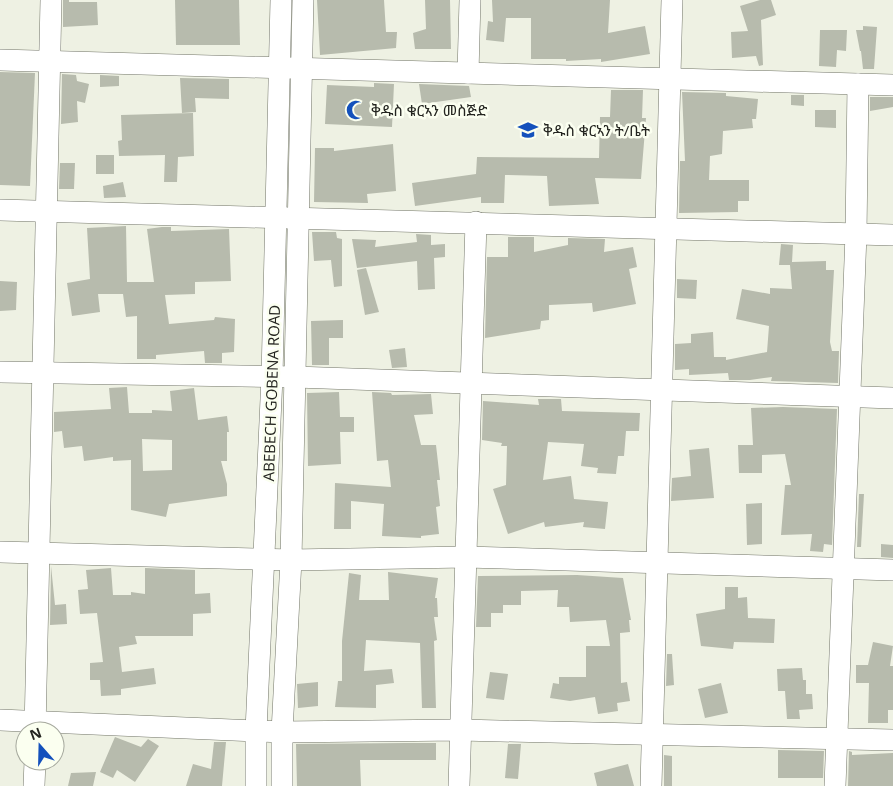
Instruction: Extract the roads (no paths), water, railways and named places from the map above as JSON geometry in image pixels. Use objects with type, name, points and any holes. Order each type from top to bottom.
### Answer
[{"type":"street","points":[[35,721],[51,0]]},
{"type":"street","name":"ABEBECH GOBENA ROAD","points":[[256,786],[256,731],[272,377],[281,0]]},
{"type":"street","name":"ABEBECH GOBENA ROAD","points":[[282,786],[282,732],[291,560],[304,0]]},
{"type":"street","points":[[468,73],[470,0]]},
{"type":"street","points":[[651,786],[672,0]]},
{"type":"street","points":[[0,60],[893,85]]},
{"type":"street","points":[[835,786],[856,234],[858,84]]},
{"type":"street","points":[[0,210],[299,216],[893,235]]},
{"type":"street","points":[[459,786],[476,222]]},
{"type":"street","points":[[0,372],[295,377],[893,398]]},
{"type":"street","points":[[0,552],[291,560],[466,556],[893,570]]},
{"type":"street","points":[[0,720],[15,723]]},
{"type":"street","points":[[65,727],[282,732],[460,730],[893,740]]},
{"type":"street","points":[[34,786],[35,771]]},
{"type":"place","name":"ቅዱስ ቁርኣን መስጅድ","points":[[356,110]]},
{"type":"place","name":"ቅዱስ ቁርኣን ት/ቤት","points":[[528,130]]}]
